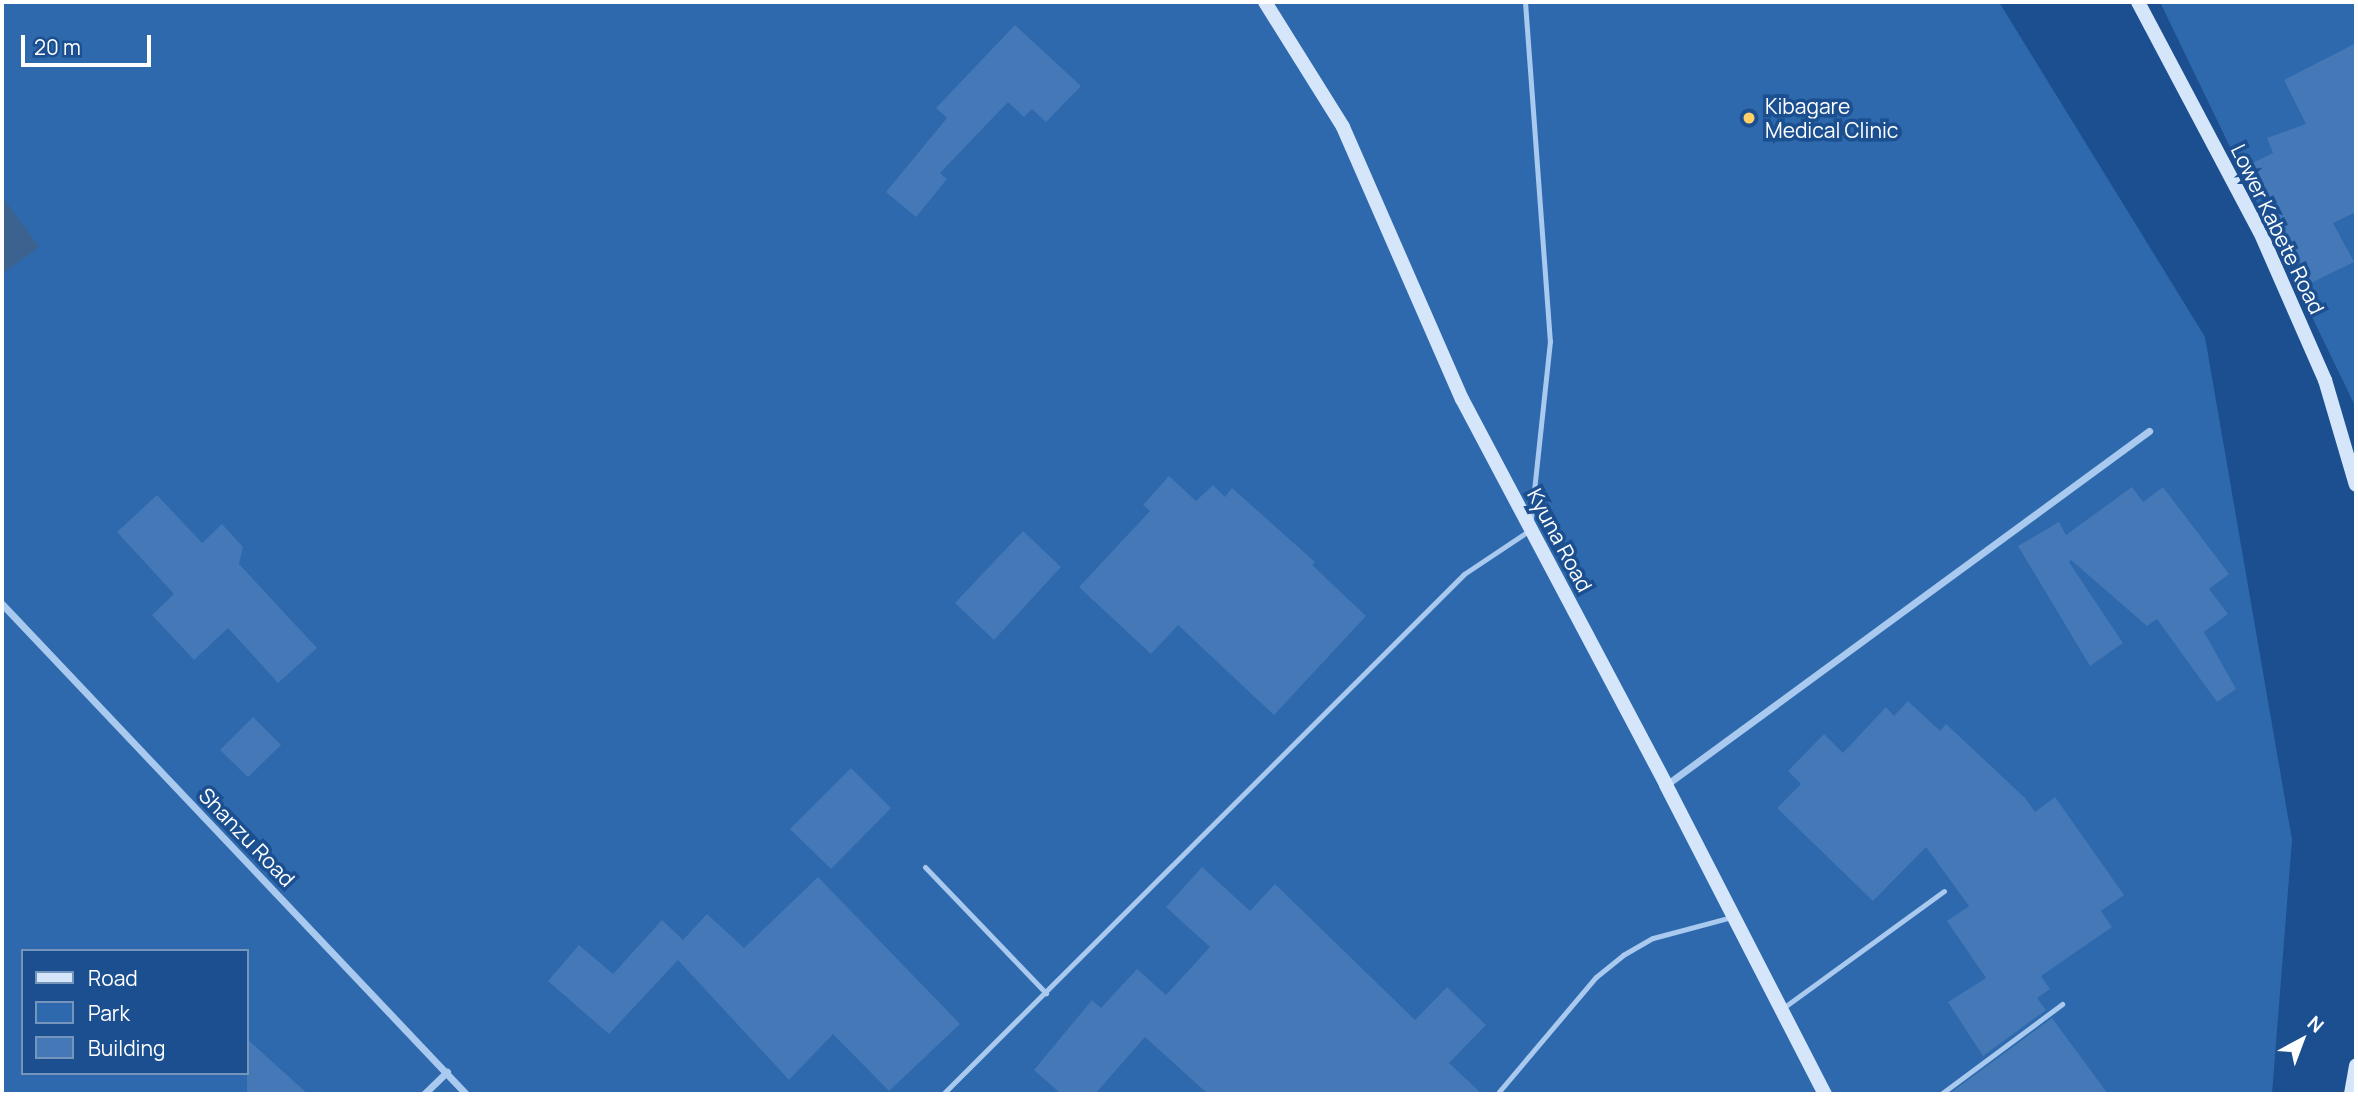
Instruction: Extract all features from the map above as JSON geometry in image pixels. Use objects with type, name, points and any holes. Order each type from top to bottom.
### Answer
[{"type":"main road","name":"Kyuna Road","points":[[1265,2],[1343,127],[1462,399],[1666,785],[1825,1094]]},
{"type":"main road","name":"Lower Kabete Road","points":[[2138,2],[2260,232],[2325,380],[2356,485]]},
{"type":"main road","points":[[2351,1094],[2356,1065]]},
{"type":"street","points":[[1666,785],[2149,431]]},
{"type":"street","name":"Shanzu Road","points":[[2,604],[466,1094]]},
{"type":"street","points":[[424,1094],[447,1072]]},
{"type":"lane","points":[[943,1094],[1464,574],[1530,530],[1550,341],[1525,2]]},
{"type":"lane","points":[[925,867],[1046,993]]},
{"type":"lane","points":[[1780,1010],[1944,891]]},
{"type":"lane","points":[[1497,1094],[1596,977],[1623,955],[1653,938],[1734,917]]},
{"type":"lane","points":[[1941,1094],[2062,1004]]},
{"type":"green space","points":[[2,2],[1999,2],[2205,337],[2292,840],[2272,1094],[2,1094]]},
{"type":"green space","points":[[2160,2],[2356,2],[2356,408]]},
{"type":"shaded area","points":[[2,196],[39,247],[2,274]]},
{"type":"building","points":[[1015,25],[1081,86],[1046,122],[1032,109],[1024,117],[1008,102],[940,173],[947,179],[916,217],[886,192],[947,118],[936,108]]},
{"type":"building","points":[[2356,43],[2356,212],[2333,223],[2354,262],[2311,283],[2250,164],[2273,153],[2267,138],[2306,124],[2284,80]]},
{"type":"building","points":[[1169,476],[1196,501],[1213,485],[1225,497],[1232,488],[1315,562],[1312,565],[1366,616],[1274,715],[1178,625],[1151,654],[1079,587],[1150,511],[1143,505]]},
{"type":"building","points":[[2132,487],[2143,502],[2163,487],[2229,574],[2209,589],[2228,614],[2204,632],[2236,689],[2217,702],[2157,619],[2147,626],[2071,560],[2069,562],[2123,643],[2090,666],[2018,546],[2059,522],[2066,535]]},
{"type":"building","points":[[157,495],[202,543],[222,524],[243,547],[239,564],[317,648],[278,683],[228,628],[194,660],[152,615],[174,594],[117,532]]},
{"type":"building","points":[[1023,531],[1061,567],[994,640],[955,603]]},
{"type":"building","points":[[1908,701],[1940,731],[1946,724],[2025,798],[2035,812],[2055,797],[2124,895],[2101,911],[2112,927],[2041,976],[2050,989],[2037,998],[2046,1010],[1983,1056],[1948,1002],[1986,978],[1947,921],[1969,906],[1926,847],[1873,901],[1777,808],[1801,784],[1788,771],[1824,734],[1843,753],[1886,707],[1894,716]]},
{"type":"building","points":[[253,717],[281,745],[248,777],[220,750]]},
{"type":"building","points":[[851,768],[891,808],[831,869],[790,829]]},
{"type":"building","points":[[1202,867],[1250,911],[1275,884],[1415,1020],[1447,987],[1486,1025],[1449,1063],[1482,1094],[1208,1094],[1145,1037],[1095,1094],[1061,1094],[1034,1070],[1092,1000],[1101,1008],[1137,969],[1166,995],[1210,947],[1166,907]]},
{"type":"building","points":[[818,877],[960,1024],[889,1091],[833,1034],[789,1080],[678,960],[609,1034],[548,981],[579,945],[613,974],[662,920],[683,940],[707,914],[744,948]]},
{"type":"building","points":[[2052,1018],[2108,1094],[1949,1094]]},
{"type":"building","points":[[248,1040],[308,1094],[247,1094]]},
{"type":"place","name":"Kibagare Medical Clinic","points":[[1749,118]]}]
